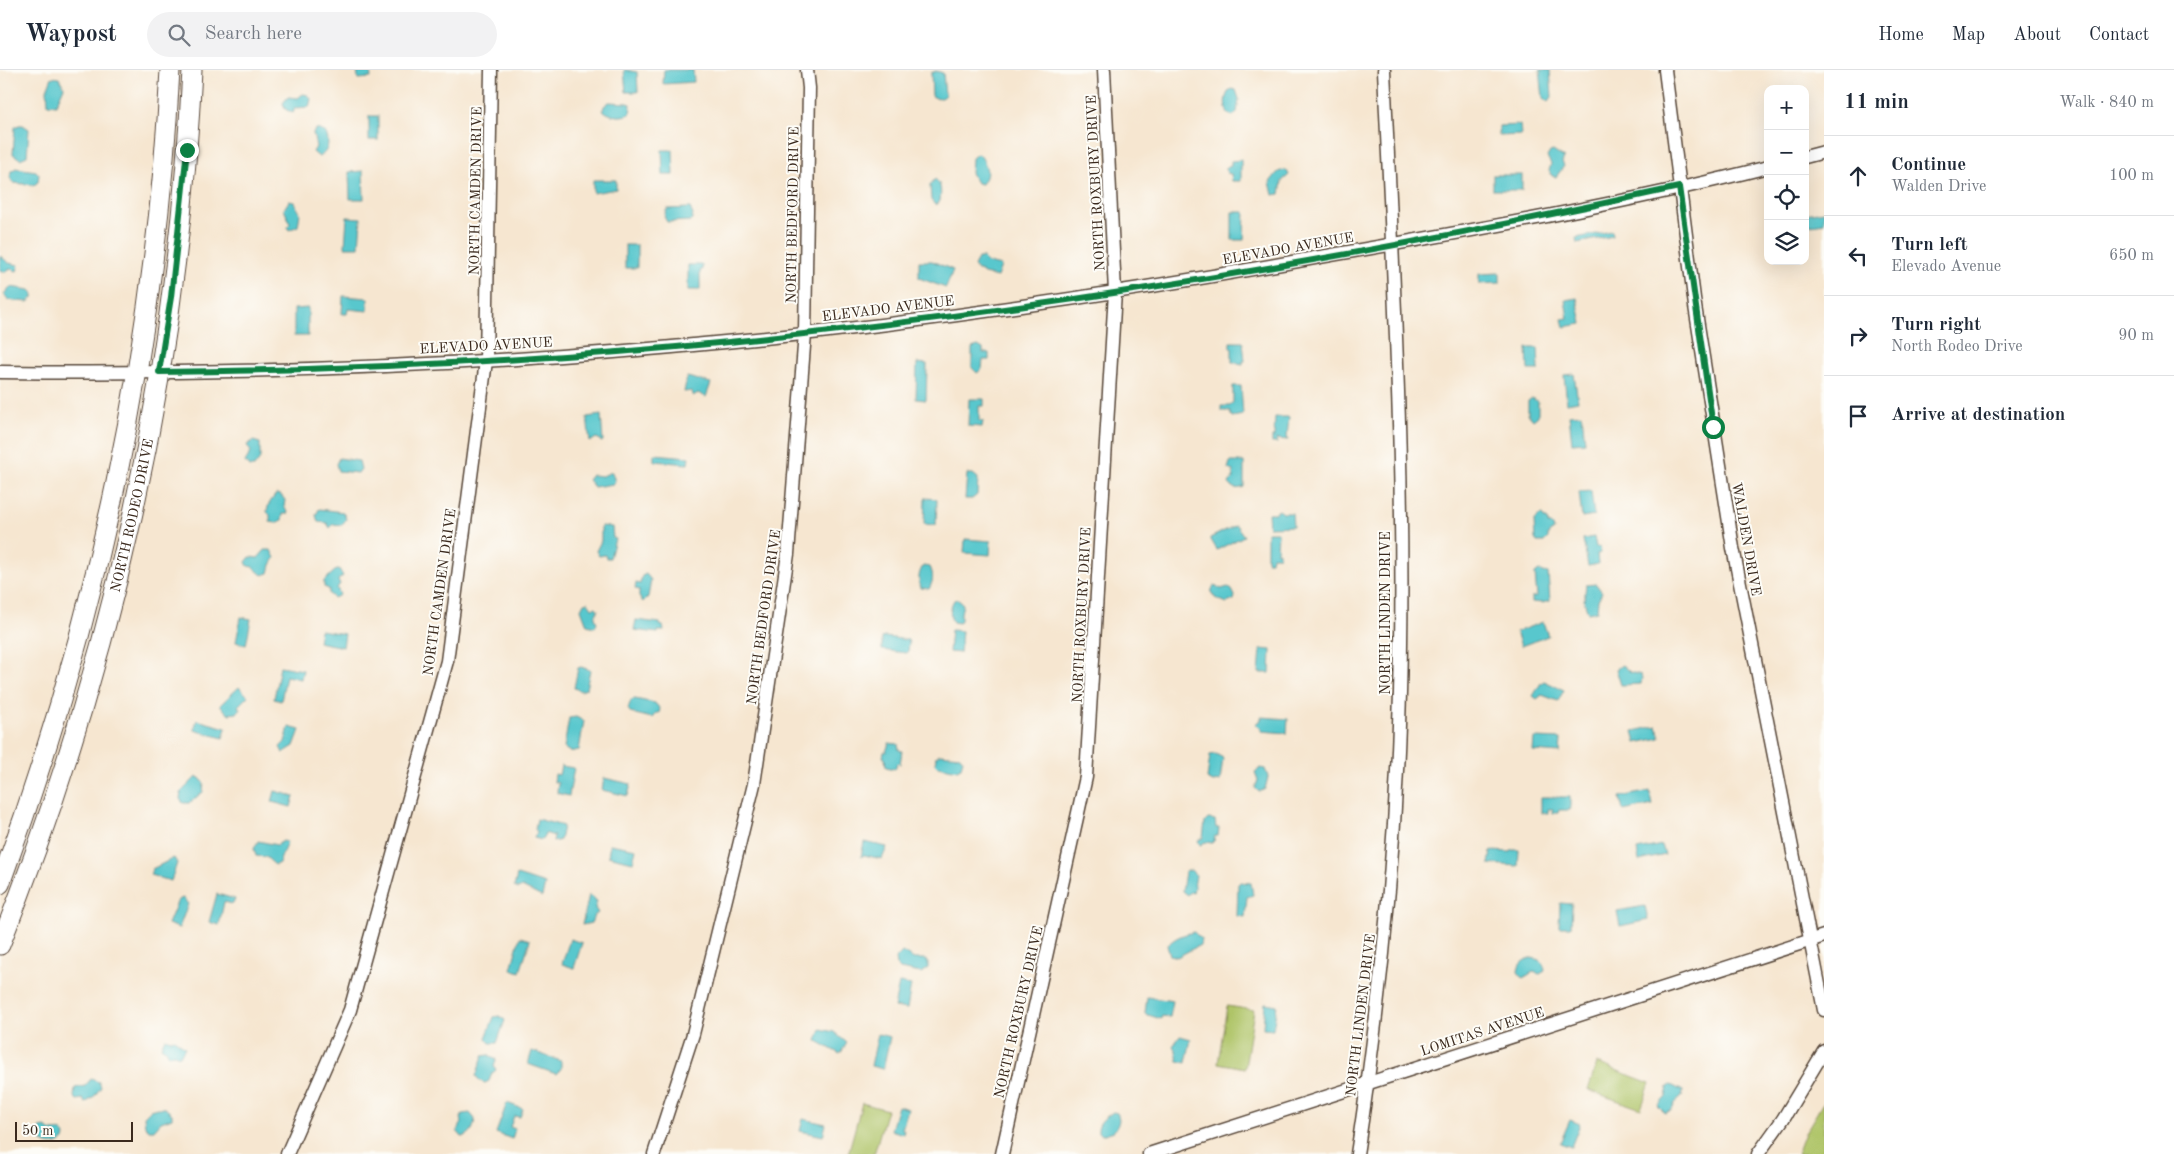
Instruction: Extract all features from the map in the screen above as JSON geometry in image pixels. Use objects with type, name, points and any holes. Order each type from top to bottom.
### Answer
[{"type":"street","name":"NORTH RODEO DRIVE","points":[[0,884],[47,748],[88,603],[110,508],[136,372],[158,221],[170,70]]},
{"type":"street","name":"NORTH RODEO DRIVE","points":[[0,945],[45,824],[90,680],[128,531],[159,372],[180,224],[192,70]]},
{"type":"street","name":"NORTH CAMDEN DRIVE","points":[[287,1154],[350,1010],[447,662],[486,361],[491,70]]},
{"type":"street","name":"NORTH BEDFORD DRIVE","points":[[654,1154],[693,1034],[754,784],[788,554],[805,333],[809,88],[807,70]]},
{"type":"street","name":"NORTH ROXBURY DRIVE","points":[[1002,1154],[1086,777],[1115,292],[1104,70]]},
{"type":"street","name":"NORTH LINDEN DRIVE","points":[[1357,1154],[1368,1085],[1389,890],[1399,723],[1401,546],[1392,245],[1384,70]]},
{"type":"street","name":"WALDEN DRIVE","points":[[1665,70],[1695,306],[1733,548],[1824,1010]]},
{"type":"street","points":[[1809,156],[1824,152]]},
{"type":"street","name":"ELEVADO AVENUE","points":[[0,372],[322,369],[486,361],[655,349],[805,333],[960,315],[1115,292],[1392,245],[1764,168]]},
{"type":"street","name":"LOMITAS AVENUE","points":[[1149,1154],[1368,1085],[1824,936]]},
{"type":"street","points":[[1758,1154],[1783,1119],[1824,1051]]},
{"type":"green space","points":[[1227,1006],[1254,1010],[1245,1068],[1218,1063]]},
{"type":"green space","points":[[1597,1063],[1650,1083],[1641,1109],[1588,1090]]},
{"type":"green space","points":[[1824,1101],[1824,1154],[1797,1154],[1805,1133]]},
{"type":"green space","points":[[862,1103],[887,1110],[874,1154],[848,1154]]},
{"type":"water","points":[[357,70],[370,70],[371,78],[358,79]]},
{"type":"water","points":[[624,70],[637,72],[638,92],[626,92]]},
{"type":"water","points":[[664,70],[693,70],[694,82],[663,84]]},
{"type":"water","points":[[1540,70],[1550,70],[1552,97],[1548,102],[1543,98]]},
{"type":"water","points":[[936,71],[943,73],[945,96],[938,99],[932,96],[931,73]]},
{"type":"water","points":[[52,77],[59,78],[64,87],[56,105],[48,104],[47,90]]},
{"type":"water","points":[[1231,89],[1236,90],[1239,99],[1237,112],[1233,116],[1228,114],[1225,104],[1227,94]]},
{"type":"water","points":[[303,94],[308,95],[311,99],[309,107],[295,108],[293,113],[285,109],[283,103],[288,97],[298,98]]},
{"type":"water","points":[[609,102],[631,104],[630,114],[619,116],[606,112],[603,110],[604,106]]},
{"type":"water","points":[[369,116],[378,116],[378,140],[369,140]]},
{"type":"water","points":[[19,125],[29,129],[27,156],[20,159],[13,154],[15,127]]},
{"type":"water","points":[[1520,125],[1521,135],[1499,136],[1499,126]]},
{"type":"water","points":[[316,129],[325,132],[328,139],[327,149],[319,157],[313,152],[316,147],[313,133]]},
{"type":"water","points":[[662,150],[673,150],[674,175],[663,175]]},
{"type":"water","points":[[1553,151],[1564,158],[1562,162],[1564,166],[1556,177],[1552,176],[1549,171],[1551,164],[1547,157]]},
{"type":"water","points":[[977,154],[980,155],[987,170],[982,184],[977,183],[971,173],[972,158]]},
{"type":"water","points":[[1241,160],[1241,181],[1232,181],[1231,174],[1227,173],[1226,168],[1231,166],[1231,161]]},
{"type":"water","points":[[16,168],[36,171],[39,174],[38,182],[34,185],[14,183],[10,178],[11,171]]},
{"type":"water","points":[[1284,170],[1289,175],[1282,181],[1280,194],[1273,195],[1270,182],[1278,172]]},
{"type":"water","points":[[363,171],[364,199],[350,199],[349,172]]},
{"type":"water","points":[[1493,175],[1522,175],[1522,190],[1493,190]]},
{"type":"water","points":[[935,179],[939,183],[941,192],[940,201],[935,205],[931,200],[930,185]]},
{"type":"water","points":[[593,180],[616,180],[616,189],[593,193]]},
{"type":"water","points":[[289,201],[294,202],[300,213],[298,226],[289,230],[287,227],[290,224],[284,209]]},
{"type":"water","points":[[690,208],[693,215],[691,221],[667,222],[665,218],[667,209]]},
{"type":"water","points":[[1824,211],[1824,223],[1809,225],[1809,213]]},
{"type":"water","points":[[1232,212],[1245,212],[1244,240],[1232,240]]},
{"type":"water","points":[[347,217],[361,218],[359,247],[345,247]]},
{"type":"water","points":[[1612,231],[1613,236],[1577,243],[1576,238]]},
{"type":"water","points":[[625,245],[637,245],[637,268],[625,268]]},
{"type":"water","points":[[0,256],[9,263],[19,265],[17,271],[11,269],[5,272],[0,270]]},
{"type":"water","points":[[978,258],[983,258],[988,263],[1001,266],[997,277],[984,274],[974,267]]},
{"type":"water","points":[[919,261],[932,261],[953,270],[946,288],[919,278]]},
{"type":"water","points":[[688,265],[702,265],[702,270],[700,271],[700,290],[688,290]]},
{"type":"water","points":[[1500,273],[1500,283],[1479,284],[1479,274]]},
{"type":"water","points":[[10,287],[30,290],[33,293],[33,298],[28,302],[8,300],[4,294]]},
{"type":"water","points":[[343,296],[368,298],[368,311],[348,309],[347,314],[342,314]]},
{"type":"water","points":[[1577,298],[1582,324],[1564,327],[1562,319],[1568,318],[1565,300]]},
{"type":"water","points":[[308,308],[308,336],[294,336],[294,309]]},
{"type":"water","points":[[1230,342],[1243,342],[1245,361],[1243,361],[1243,364],[1232,362]]},
{"type":"water","points":[[978,346],[983,349],[983,353],[989,353],[989,360],[983,360],[982,369],[977,373],[972,368],[972,348]]},
{"type":"water","points":[[1527,348],[1538,348],[1539,370],[1528,370]]},
{"type":"water","points":[[917,363],[927,364],[926,400],[916,399]]},
{"type":"water","points":[[1574,374],[1578,401],[1567,403],[1564,375]]},
{"type":"water","points":[[687,377],[711,383],[706,397],[698,393],[693,396],[692,391],[684,392]]},
{"type":"water","points":[[1233,386],[1241,386],[1243,415],[1232,417],[1229,411],[1221,411],[1221,406],[1230,406],[1233,402]]},
{"type":"water","points":[[1532,398],[1538,402],[1538,416],[1533,420],[1528,414],[1528,401]]},
{"type":"water","points":[[969,399],[984,399],[984,406],[979,406],[979,421],[983,421],[982,427],[968,426]]},
{"type":"water","points":[[1582,414],[1585,442],[1572,443],[1569,415]]},
{"type":"water","points":[[601,415],[603,441],[601,442],[596,438],[590,442],[587,417]]},
{"type":"water","points":[[1275,417],[1289,417],[1288,440],[1277,439],[1277,443],[1272,443]]},
{"type":"water","points":[[253,441],[260,443],[260,459],[254,467],[249,467],[245,462],[251,452],[247,445]]},
{"type":"water","points":[[654,454],[689,457],[688,464],[654,461]]},
{"type":"water","points":[[339,458],[359,461],[361,469],[358,473],[338,471],[336,464]]},
{"type":"water","points":[[1230,462],[1244,462],[1244,487],[1234,488],[1230,485],[1233,471],[1228,469]]},
{"type":"water","points":[[612,472],[615,482],[613,484],[594,487],[588,480],[592,475],[602,476]]},
{"type":"water","points":[[967,474],[973,474],[978,478],[977,495],[972,499],[965,499]]},
{"type":"water","points":[[1591,491],[1594,516],[1582,518],[1579,492]]},
{"type":"water","points":[[276,494],[281,495],[285,500],[284,507],[288,511],[287,514],[283,514],[282,520],[276,523],[270,522],[270,515],[267,512],[269,504]]},
{"type":"water","points":[[925,498],[937,499],[936,525],[924,524]]},
{"type":"water","points":[[319,509],[343,512],[346,519],[342,525],[333,524],[330,528],[327,523],[318,522],[316,515]]},
{"type":"water","points":[[1279,510],[1283,513],[1292,513],[1293,526],[1269,527],[1268,513],[1275,513]]},
{"type":"water","points":[[1543,515],[1544,519],[1547,519],[1548,524],[1553,526],[1554,530],[1548,534],[1548,538],[1544,542],[1537,542],[1535,539],[1534,520],[1538,516]]},
{"type":"water","points":[[1236,525],[1244,536],[1217,550],[1210,538]]},
{"type":"water","points":[[601,526],[612,527],[613,538],[615,539],[610,558],[606,558],[605,555],[599,556],[596,551],[601,541]]},
{"type":"water","points":[[1267,532],[1278,532],[1277,552],[1279,552],[1279,556],[1272,556],[1271,561],[1267,561]]},
{"type":"water","points":[[1594,537],[1596,547],[1600,546],[1601,553],[1597,554],[1598,564],[1588,566],[1583,539]]},
{"type":"water","points":[[965,539],[991,541],[990,555],[964,553]]},
{"type":"water","points":[[265,550],[271,550],[275,558],[269,573],[262,575],[253,567],[248,566],[246,562],[250,557],[258,558]]},
{"type":"water","points":[[923,566],[930,567],[932,573],[929,589],[921,588],[920,585],[919,574]]},
{"type":"water","points":[[339,569],[343,576],[338,580],[340,584],[337,588],[340,595],[334,598],[329,594],[329,589],[324,587],[324,581]]},
{"type":"water","points":[[1539,571],[1548,573],[1550,601],[1542,603],[1532,602],[1532,597],[1537,597],[1535,574]]},
{"type":"water","points":[[646,574],[651,580],[648,597],[643,602],[639,597],[639,590],[635,589],[636,583],[640,584],[642,576]]},
{"type":"water","points":[[1596,584],[1602,592],[1598,600],[1597,611],[1588,613],[1584,600],[1586,585]]},
{"type":"water","points":[[1214,585],[1221,589],[1228,587],[1232,590],[1235,596],[1234,600],[1227,603],[1215,598],[1211,592]]},
{"type":"water","points":[[957,599],[963,604],[959,623],[953,622],[951,614],[953,602]]},
{"type":"water","points":[[588,602],[592,608],[596,607],[598,610],[595,617],[597,623],[595,627],[587,625],[581,609],[584,603]]},
{"type":"water","points":[[241,617],[251,619],[246,645],[236,642]]},
{"type":"water","points":[[636,620],[660,623],[664,631],[658,631],[658,633],[634,630]]},
{"type":"water","points":[[1543,622],[1548,636],[1521,646],[1516,632]]},
{"type":"water","points":[[320,630],[345,634],[343,647],[318,642]]},
{"type":"water","points":[[951,630],[962,631],[960,653],[949,652]]},
{"type":"water","points":[[882,638],[908,640],[908,651],[906,653],[882,650]]},
{"type":"water","points":[[1261,649],[1271,650],[1270,673],[1259,673]]},
{"type":"water","points":[[1622,665],[1630,672],[1641,675],[1641,684],[1621,685],[1616,669]]},
{"type":"water","points":[[280,666],[303,670],[301,679],[286,676],[281,701],[274,699]]},
{"type":"water","points":[[578,668],[590,670],[586,689],[581,691],[574,688]]},
{"type":"water","points":[[1544,681],[1564,690],[1558,701],[1542,695],[1537,699],[1533,696]]},
{"type":"water","points":[[239,687],[248,696],[238,706],[240,709],[237,713],[228,714],[220,705]]},
{"type":"water","points":[[631,700],[655,703],[660,709],[659,713],[656,713],[652,718],[631,713],[628,709]]},
{"type":"water","points":[[576,717],[584,721],[579,750],[570,752],[564,748],[569,718]]},
{"type":"water","points":[[1261,717],[1288,719],[1287,733],[1261,731],[1261,728],[1255,724],[1261,720]]},
{"type":"water","points":[[197,720],[226,728],[223,738],[194,730]]},
{"type":"water","points":[[1657,726],[1660,738],[1636,743],[1633,731]]},
{"type":"water","points":[[289,727],[300,730],[294,746],[283,753],[280,747],[285,742]]},
{"type":"water","points":[[1534,738],[1561,739],[1560,753],[1533,751]]},
{"type":"water","points":[[889,743],[898,744],[899,750],[902,751],[900,764],[897,763],[895,769],[886,767],[885,758],[883,757]]},
{"type":"water","points":[[940,754],[960,756],[963,760],[961,767],[958,770],[938,766],[935,763],[936,756]]},
{"type":"water","points":[[1216,754],[1223,758],[1220,781],[1213,782],[1207,779],[1210,755]]},
{"type":"water","points":[[561,766],[574,768],[569,796],[557,793],[558,783],[554,782],[555,774],[559,775]]},
{"type":"water","points":[[1261,768],[1265,769],[1268,777],[1265,789],[1259,792],[1255,788],[1258,780],[1255,772]]},
{"type":"water","points":[[196,777],[200,778],[204,783],[203,792],[189,803],[183,803],[180,799],[181,792]]},
{"type":"water","points":[[604,778],[631,784],[628,796],[602,790]]},
{"type":"water","points":[[275,791],[294,796],[291,807],[272,802]]},
{"type":"water","points":[[1650,791],[1653,805],[1623,811],[1620,797]]},
{"type":"water","points":[[1541,797],[1570,797],[1570,810],[1559,810],[1558,813],[1553,813],[1553,809],[1548,809],[1548,813],[1541,813]]},
{"type":"water","points":[[537,819],[563,826],[560,840],[553,842],[554,836],[545,833],[542,840],[534,838],[537,832],[535,829]]},
{"type":"water","points":[[1208,819],[1215,820],[1216,828],[1219,828],[1218,836],[1215,836],[1212,843],[1205,842],[1200,845],[1198,840],[1203,838],[1205,822]]},
{"type":"water","points":[[258,841],[277,845],[283,841],[287,842],[279,863],[275,865],[266,857],[256,856],[254,849]]},
{"type":"water","points":[[864,842],[887,847],[882,859],[864,855],[861,857]]},
{"type":"water","points":[[610,844],[636,849],[633,862],[608,856]]},
{"type":"water","points":[[1662,845],[1665,855],[1639,861],[1637,850]]},
{"type":"water","points":[[1512,850],[1519,850],[1518,866],[1489,864],[1491,851],[1511,852]]},
{"type":"water","points":[[174,858],[177,863],[171,881],[150,875],[152,869]]},
{"type":"water","points":[[1191,870],[1196,875],[1193,893],[1190,892],[1187,895],[1182,891],[1185,872]]},
{"type":"water","points":[[517,875],[545,884],[542,897],[522,887],[518,889],[514,887]]},
{"type":"water","points":[[1240,882],[1251,883],[1253,895],[1247,897],[1245,917],[1237,916],[1238,884]]},
{"type":"water","points":[[217,894],[235,899],[233,904],[224,902],[219,925],[209,922]]},
{"type":"water","points":[[589,895],[597,901],[595,908],[598,913],[594,916],[591,923],[582,925]]},
{"type":"water","points":[[183,898],[188,904],[179,928],[168,924],[178,900]]},
{"type":"water","points":[[1560,903],[1572,904],[1571,927],[1559,927]]},
{"type":"water","points":[[1645,906],[1648,920],[1620,926],[1617,911]]},
{"type":"water","points":[[1194,932],[1201,939],[1200,945],[1177,957],[1170,955],[1167,946],[1169,943]]},
{"type":"water","points":[[520,937],[530,940],[520,972],[511,969]]},
{"type":"water","points":[[570,939],[582,943],[574,968],[562,964]]},
{"type":"water","points":[[902,952],[914,959],[924,959],[928,962],[928,968],[921,973],[900,969],[896,965],[895,959]]},
{"type":"water","points":[[1531,958],[1541,962],[1544,965],[1545,971],[1540,974],[1533,972],[1523,978],[1518,972],[1519,966]]},
{"type":"water","points":[[899,983],[911,985],[907,1009],[894,1007]]},
{"type":"water","points":[[1147,997],[1173,1001],[1170,1017],[1162,1016],[1161,1019],[1145,1014]]},
{"type":"water","points":[[1265,1003],[1277,1005],[1273,1029],[1263,1028]]},
{"type":"water","points":[[499,1016],[505,1020],[497,1043],[490,1043],[486,1038],[494,1017]]},
{"type":"water","points":[[821,1029],[834,1032],[847,1043],[840,1054],[817,1041]]},
{"type":"water","points":[[878,1034],[890,1037],[883,1069],[871,1066]]},
{"type":"water","points":[[1180,1036],[1191,1039],[1186,1063],[1178,1061],[1173,1046]]},
{"type":"water","points":[[165,1038],[174,1039],[185,1047],[180,1056],[168,1055],[167,1051],[161,1047]]},
{"type":"water","points":[[532,1051],[561,1061],[561,1069],[556,1074],[528,1064]]},
{"type":"water","points":[[488,1055],[495,1058],[494,1066],[496,1070],[492,1073],[489,1081],[485,1083],[476,1076],[483,1056]]},
{"type":"water","points":[[91,1079],[99,1082],[101,1087],[93,1098],[85,1103],[83,1099],[77,1100],[74,1097],[75,1088],[85,1086]]},
{"type":"water","points":[[1671,1085],[1683,1091],[1682,1097],[1675,1103],[1672,1110],[1665,1113],[1658,1106],[1666,1097],[1668,1087]]},
{"type":"water","points":[[507,1103],[523,1109],[520,1117],[514,1116],[510,1127],[515,1129],[512,1139],[496,1133]]},
{"type":"water","points":[[898,1106],[908,1109],[902,1129],[904,1130],[903,1134],[891,1130]]},
{"type":"water","points":[[165,1108],[172,1114],[172,1118],[161,1122],[154,1130],[149,1130],[145,1126],[144,1116],[150,1110]]},
{"type":"water","points":[[1113,1112],[1117,1113],[1118,1116],[1117,1127],[1114,1131],[1101,1135],[1098,1132],[1099,1125],[1102,1120]]},
{"type":"water","points":[[470,1113],[475,1119],[472,1131],[462,1137],[457,1131],[462,1123],[462,1114]]},
{"type":"water","points":[[803,1119],[826,1124],[823,1136],[800,1131]]},
{"type":"water","points":[[1570,1120],[1580,1124],[1571,1147],[1560,1143]]},
{"type":"water","points":[[45,1127],[52,1131],[58,1130],[64,1133],[64,1140],[52,1145],[41,1141],[36,1133],[40,1128]]},
{"type":"route","points":[[187,150],[171,297],[159,372],[322,369],[568,356],[729,342],[960,315],[1130,290],[1468,231],[1679,187],[1713,427]]}]
